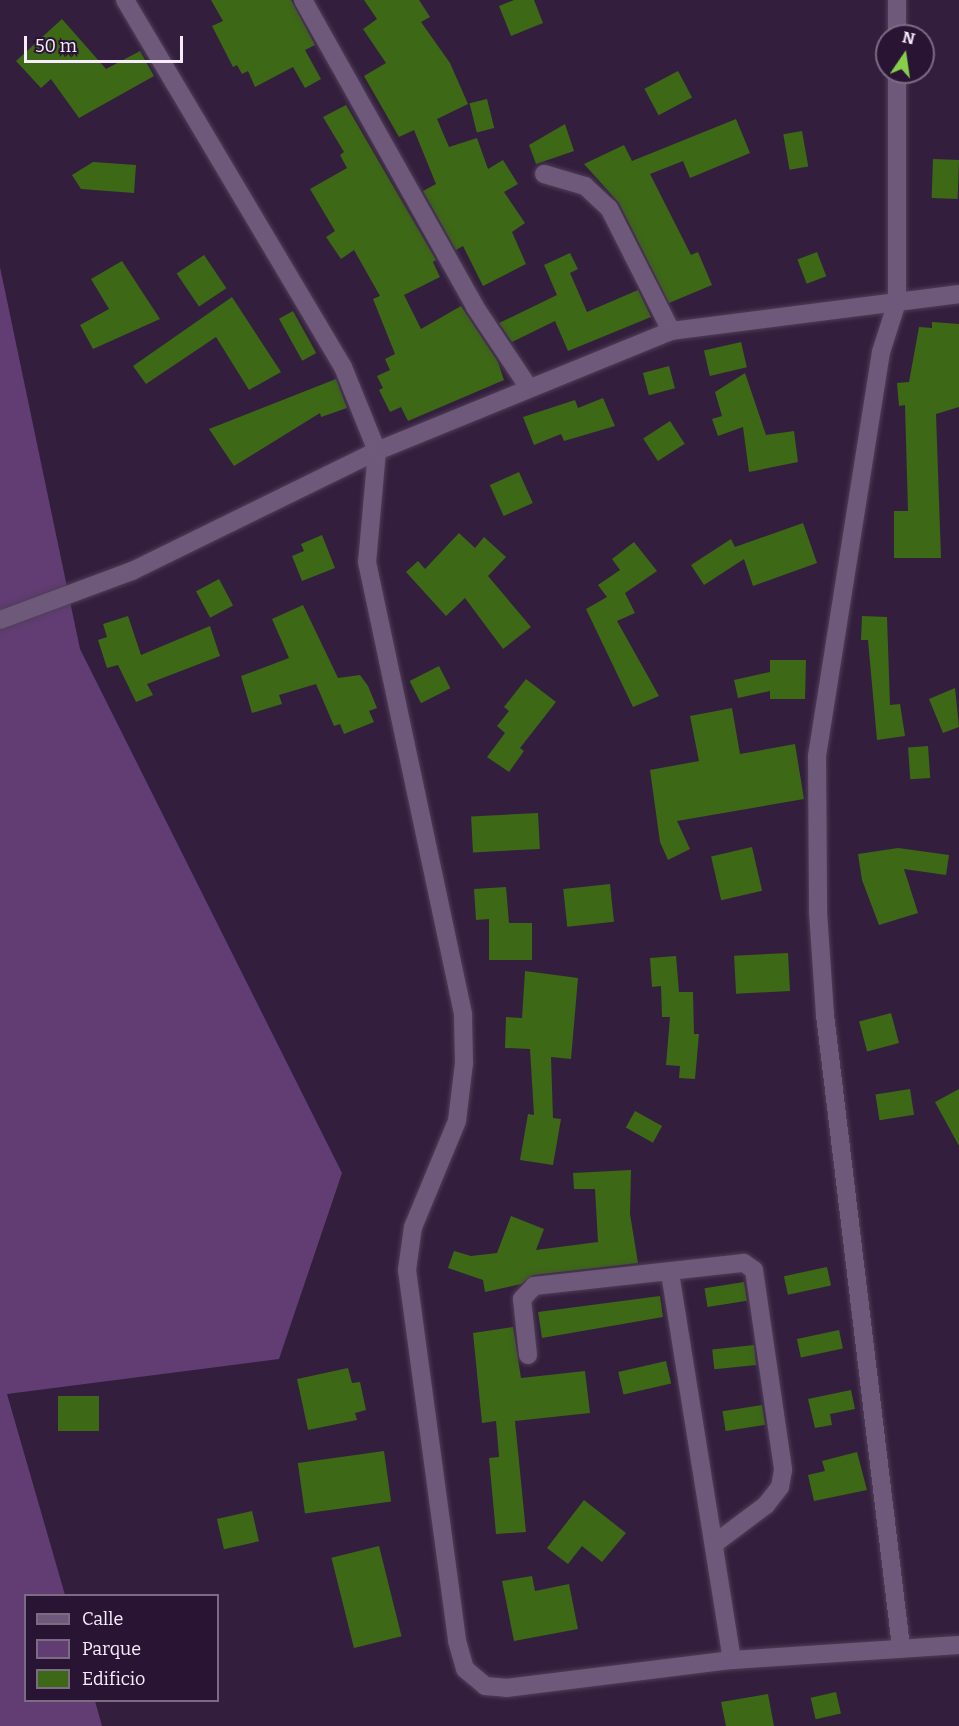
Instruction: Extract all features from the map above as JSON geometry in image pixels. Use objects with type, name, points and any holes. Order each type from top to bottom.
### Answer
[{"type":"street","points":[[125,0],[343,367],[377,451],[367,562],[463,1015],[464,1063],[456,1121],[413,1227],[407,1270],[457,1641],[465,1669],[485,1686],[506,1688],[732,1660],[959,1645]]},
{"type":"street","points":[[303,0],[475,307],[529,388]]},
{"type":"street","points":[[897,0],[897,24]]},
{"type":"street","points":[[897,84],[897,302],[881,352],[817,768],[818,912],[825,1015],[902,1647]]},
{"type":"street","points":[[544,174],[585,186],[609,208],[671,331]]},
{"type":"street","points":[[0,620],[132,571],[377,451],[671,331],[959,294]]},
{"type":"street","points":[[528,1355],[522,1299],[534,1286],[744,1263],[754,1270],[758,1282],[783,1470],[780,1487],[766,1505],[714,1544]]},
{"type":"street","points":[[670,1272],[732,1660]]},
{"type":"green space","points":[[0,267],[80,649],[342,1173],[279,1359],[7,1394],[65,1594],[24,1594],[24,1702],[95,1702],[102,1726],[0,1726]]},
{"type":"building","points":[[211,0],[291,0],[315,45],[305,50],[321,79],[305,88],[293,67],[255,87],[248,71],[242,74],[237,65],[233,67],[212,26],[223,21]]},
{"type":"building","points":[[364,0],[419,0],[430,17],[421,22],[450,63],[468,104],[437,119],[449,147],[477,138],[488,169],[503,160],[518,184],[504,192],[525,223],[512,232],[526,264],[483,286],[463,246],[456,250],[423,191],[436,184],[414,130],[399,137],[364,76],[386,63],[363,29],[377,19]]},
{"type":"building","points":[[514,0],[534,0],[543,23],[511,36],[499,6]]},
{"type":"building","points":[[62,19],[106,69],[140,51],[154,76],[79,118],[51,79],[41,88],[16,61]]},
{"type":"building","points":[[678,71],[692,97],[659,115],[644,89]]},
{"type":"building","points":[[487,99],[494,128],[477,132],[470,103]]},
{"type":"building","points":[[346,105],[436,260],[433,262],[440,277],[404,295],[421,329],[461,306],[498,362],[504,380],[408,421],[401,407],[390,412],[379,390],[383,388],[377,376],[390,370],[385,359],[395,354],[373,299],[380,296],[354,250],[341,259],[326,237],[335,231],[310,189],[347,168],[340,155],[344,152],[323,117]]},
{"type":"building","points":[[736,119],[750,153],[690,178],[683,161],[650,174],[691,255],[698,252],[712,285],[669,303],[619,203],[584,164],[624,145],[632,161]]},
{"type":"building","points":[[565,124],[574,151],[536,164],[529,145]]},
{"type":"building","points":[[802,131],[808,166],[790,170],[783,134]]},
{"type":"building","points":[[933,159],[959,160],[958,199],[932,198]]},
{"type":"building","points":[[93,162],[136,165],[134,193],[81,189],[72,175]]},
{"type":"building","points":[[817,252],[826,276],[807,284],[797,260]]},
{"type":"building","points":[[570,253],[578,269],[570,273],[587,312],[638,290],[651,317],[568,351],[555,321],[512,342],[499,323],[557,295],[544,265]]},
{"type":"building","points":[[204,255],[226,288],[199,307],[177,273]]},
{"type":"building","points":[[122,261],[160,319],[93,349],[80,325],[109,309],[91,279]]},
{"type":"building","points":[[232,297],[281,372],[249,390],[216,337],[146,384],[133,366]]},
{"type":"building","points":[[293,311],[316,353],[302,361],[279,319]]},
{"type":"building","points":[[932,322],[959,324],[959,407],[936,414],[941,558],[894,558],[894,511],[908,511],[905,405],[899,406],[897,383],[909,382],[919,327],[932,328]]},
{"type":"building","points":[[741,342],[747,367],[710,376],[704,351]]},
{"type":"building","points":[[669,366],[675,388],[649,395],[643,373]]},
{"type":"building","points":[[745,373],[766,435],[794,431],[798,462],[749,472],[743,427],[718,436],[712,419],[722,416],[715,392]]},
{"type":"building","points":[[336,379],[347,408],[321,417],[320,413],[234,466],[209,429]]},
{"type":"building","points":[[603,398],[615,426],[564,441],[561,434],[534,445],[523,417],[575,400],[578,408]]},
{"type":"building","points":[[670,421],[685,444],[658,461],[643,438]]},
{"type":"building","points":[[519,472],[533,503],[504,516],[490,485]]},
{"type":"building","points":[[803,523],[817,563],[753,586],[744,559],[704,585],[691,565],[731,539],[735,547]]},
{"type":"building","points":[[459,533],[475,548],[484,537],[506,557],[488,576],[531,627],[503,649],[465,598],[446,616],[406,572],[418,561],[425,569]]},
{"type":"building","points":[[322,535],[335,568],[302,581],[292,556],[304,551],[301,544]]},
{"type":"building","points":[[634,542],[657,571],[625,593],[635,613],[617,621],[659,696],[633,707],[586,609],[607,597],[598,585],[620,570],[612,559]]},
{"type":"building","points":[[219,579],[233,605],[210,618],[196,591]]},
{"type":"building","points":[[303,605],[338,678],[360,675],[368,686],[377,708],[369,711],[374,722],[344,734],[340,724],[334,726],[316,684],[279,695],[282,704],[252,713],[241,676],[289,658],[272,619]]},
{"type":"building","points":[[128,616],[141,655],[210,626],[220,656],[147,684],[153,695],[136,702],[118,665],[107,668],[98,640],[107,637],[103,624]]},
{"type":"building","points":[[862,616],[887,617],[890,705],[900,704],[905,736],[877,740],[868,640],[861,640]]},
{"type":"building","points":[[770,660],[806,660],[805,699],[770,699],[770,691],[738,698],[734,680],[770,672]]},
{"type":"building","points":[[439,666],[450,688],[421,703],[410,681]]},
{"type":"building","points":[[526,679],[556,702],[520,748],[524,751],[509,772],[487,757],[505,733],[497,726],[509,711],[504,707]]},
{"type":"building","points":[[955,688],[959,727],[943,733],[929,699]]},
{"type":"building","points":[[732,708],[740,754],[795,744],[804,799],[677,821],[690,849],[668,860],[660,842],[650,770],[699,761],[690,716]]},
{"type":"building","points":[[928,746],[930,778],[910,779],[908,747]]},
{"type":"building","points":[[538,813],[540,849],[473,852],[471,817]]},
{"type":"building","points":[[752,847],[762,891],[721,900],[711,856]]},
{"type":"building","points":[[898,848],[949,855],[946,875],[904,869],[918,913],[879,925],[862,880],[858,854]]},
{"type":"building","points":[[610,884],[614,922],[567,927],[563,889]]},
{"type":"building","points":[[506,887],[509,923],[532,923],[532,960],[489,960],[489,919],[476,920],[474,889]]},
{"type":"building","points":[[788,953],[790,991],[736,994],[734,956]]},
{"type":"building","points":[[676,956],[679,992],[693,992],[694,1034],[699,1034],[695,1079],[679,1078],[680,1066],[666,1065],[670,1017],[662,1017],[661,986],[652,987],[650,958]]},
{"type":"building","points":[[525,971],[578,978],[571,1059],[551,1057],[553,1118],[561,1119],[553,1165],[520,1160],[528,1114],[534,1115],[530,1049],[505,1048],[506,1017],[522,1018]]},
{"type":"building","points":[[891,1013],[899,1043],[867,1051],[859,1022]]},
{"type":"building","points":[[910,1089],[914,1115],[879,1120],[875,1094]]},
{"type":"building","points":[[959,1089],[959,1146],[935,1102]]},
{"type":"building","points":[[635,1111],[662,1126],[653,1143],[626,1128]]},
{"type":"building","points":[[631,1170],[630,1214],[638,1263],[533,1275],[521,1284],[485,1292],[483,1280],[448,1268],[454,1251],[471,1256],[497,1253],[511,1216],[544,1229],[536,1250],[598,1242],[595,1189],[574,1189],[573,1173]]},
{"type":"building","points":[[827,1267],[831,1286],[788,1295],[784,1276]]},
{"type":"building","points":[[744,1282],[747,1301],[707,1307],[704,1288]]},
{"type":"building","points":[[660,1296],[663,1317],[542,1338],[538,1312]]},
{"type":"building","points":[[513,1327],[521,1378],[585,1371],[590,1413],[515,1421],[526,1532],[496,1534],[489,1458],[499,1457],[496,1421],[482,1423],[473,1333]]},
{"type":"building","points":[[839,1330],[843,1349],[801,1358],[797,1339]]},
{"type":"building","points":[[754,1345],[756,1365],[714,1369],[712,1349]]},
{"type":"building","points":[[666,1361],[671,1383],[623,1394],[618,1372]]},
{"type":"building","points":[[348,1368],[352,1383],[360,1382],[366,1410],[355,1413],[357,1420],[308,1430],[297,1379]]},
{"type":"building","points":[[851,1390],[855,1409],[830,1414],[832,1425],[815,1428],[808,1399]]},
{"type":"building","points":[[58,1396],[99,1396],[99,1431],[58,1431]]},
{"type":"building","points":[[762,1405],[765,1425],[726,1431],[722,1411]]},
{"type":"building","points":[[384,1451],[391,1502],[305,1514],[298,1463]]},
{"type":"building","points":[[857,1452],[867,1490],[814,1501],[808,1475],[825,1471],[822,1461]]},
{"type":"building","points":[[584,1500],[626,1533],[602,1562],[582,1546],[568,1564],[547,1548]]},
{"type":"building","points":[[252,1511],[259,1541],[224,1549],[217,1519]]},
{"type":"building","points":[[379,1546],[401,1636],[354,1648],[331,1558]]},
{"type":"building","points":[[532,1576],[535,1591],[569,1584],[578,1629],[514,1641],[502,1581]]},
{"type":"building","points":[[836,1692],[841,1713],[816,1719],[811,1698]]},
{"type":"building","points":[[768,1694],[774,1726],[726,1726],[721,1702]]}]
